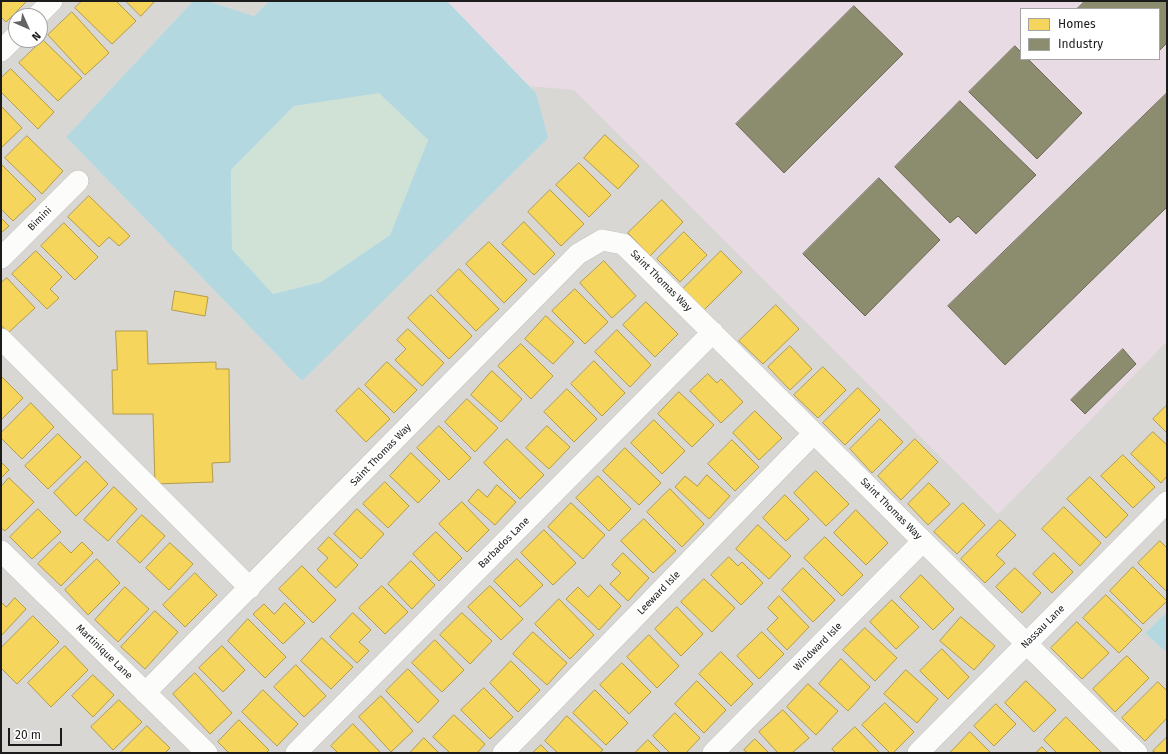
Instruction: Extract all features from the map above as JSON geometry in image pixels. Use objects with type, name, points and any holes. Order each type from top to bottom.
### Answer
[{"type":"street","name":"Bimini","points":[[1,258],[78,180]]},
{"type":"street","name":"Saint Thomas Way","points":[[145,693],[578,254],[602,240],[623,244],[1027,644],[1130,751]]},
{"type":"street","name":"Barbados Lane","points":[[296,753],[713,332]]},
{"type":"street","points":[[1,339],[250,588]]},
{"type":"street","name":"Leeward Isle","points":[[503,753],[814,433]]},
{"type":"street","name":"Nassau Lane","points":[[918,753],[1167,502]]},
{"type":"street","name":"Windward Isle","points":[[713,753],[923,541]]},
{"type":"street","name":"Martinique Lane","points":[[1,551],[207,753]]},
{"type":"shaded area","points":[[1,1],[193,1],[66,137],[302,381],[536,93],[530,86],[574,89],[998,514],[1167,341],[1167,612],[1145,633],[1167,653],[1167,753],[1,753]]},
{"type":"shaded area","points":[[208,1],[269,1],[254,16]]},
{"type":"shaded area","points":[[447,1],[1167,1],[1167,341],[998,514],[574,90],[530,86]]},
{"type":"green space","points":[[379,92],[428,140],[390,235],[321,282],[273,294],[232,249],[231,170],[294,106]]},
{"type":"water","points":[[193,1],[208,1],[254,16],[269,1],[447,1],[536,93],[548,138],[302,381],[66,137]],"holes":[[[379,93],[428,140],[390,235],[321,282],[273,294],[232,249],[231,170],[294,106]]]},
{"type":"water","points":[[1167,612],[1167,653],[1145,633]]},
{"type":"building: Homes","points":[[1,1],[27,1],[20,8],[8,8],[8,20],[6,22],[1,17]]},
{"type":"building: Homes","points":[[82,1],[116,1],[136,21],[112,44],[75,8]]},
{"type":"building: Homes","points":[[126,1],[155,1],[141,16]]},
{"type":"building: Homes","points":[[72,12],[109,53],[85,75],[48,35]]},
{"type":"building: Homes","points":[[48,45],[82,78],[58,101],[19,63],[35,48],[48,48]]},
{"type":"building: Homes","points":[[11,69],[54,112],[38,129],[1,92],[1,78]]},
{"type":"building: Homes","points":[[1,106],[22,128],[1,148]]},
{"type":"building: Homes","points":[[605,135],[639,166],[618,189],[584,158]]},
{"type":"building: Homes","points":[[27,136],[63,171],[42,194],[5,158]]},
{"type":"building: Homes","points":[[579,163],[611,195],[589,217],[556,185]]},
{"type":"building: Homes","points":[[2,165],[36,199],[13,221],[1,209]]},
{"type":"building: Homes","points":[[550,190],[584,224],[561,246],[528,212]]},
{"type":"building: Homes","points":[[89,196],[130,236],[119,246],[109,237],[99,247],[68,217]]},
{"type":"building: Homes","points":[[662,200],[683,222],[650,256],[628,233]]},
{"type":"building: Homes","points":[[1,218],[9,226],[1,233]]},
{"type":"building: Homes","points":[[524,222],[555,254],[534,275],[502,244]]},
{"type":"building: Homes","points":[[64,223],[98,257],[75,280],[41,246]]},
{"type":"building: Homes","points":[[684,232],[707,255],[680,282],[657,259]]},
{"type":"building: Homes","points":[[489,242],[527,280],[504,303],[466,264]]},
{"type":"building: Homes","points":[[36,251],[62,277],[50,289],[59,298],[47,309],[12,274]]},
{"type":"building: Homes","points":[[721,251],[742,272],[704,310],[683,289]]},
{"type":"building: Homes","points":[[604,261],[636,296],[612,318],[580,283]]},
{"type":"building: Homes","points":[[459,269],[499,309],[476,331],[437,291]]},
{"type":"building: Homes","points":[[7,278],[35,308],[8,333],[1,325],[1,283]]},
{"type":"building: Homes","points":[[575,289],[608,322],[585,344],[552,311]]},
{"type":"building: Homes","points":[[175,291],[208,297],[205,316],[172,310]]},
{"type":"building: Homes","points":[[431,295],[472,336],[449,359],[408,318]]},
{"type":"building: Homes","points":[[646,302],[678,334],[655,357],[623,325]]},
{"type":"building: Homes","points":[[776,305],[799,329],[763,364],[739,341]]},
{"type":"building: Homes","points":[[546,316],[574,342],[553,364],[525,339]]},
{"type":"building: Homes","points":[[408,329],[444,363],[422,386],[395,360],[406,349],[397,340]]},
{"type":"building: Homes","points":[[617,330],[651,365],[630,387],[595,352]]},
{"type":"building: Homes","points":[[116,331],[147,331],[148,364],[216,362],[216,369],[229,369],[230,462],[212,463],[213,482],[155,484],[153,414],[113,414],[112,370],[117,370]]},
{"type":"building: Homes","points":[[521,344],[553,376],[531,399],[498,366]]},
{"type":"building: Homes","points":[[790,346],[812,369],[790,390],[768,367]]},
{"type":"building: Homes","points":[[594,361],[625,393],[602,416],[571,384]]},
{"type":"building: Homes","points":[[387,362],[417,390],[394,413],[365,385]]},
{"type":"building: Homes","points":[[823,367],[846,390],[818,418],[794,395]]},
{"type":"building: Homes","points":[[492,371],[522,399],[501,422],[471,395]]},
{"type":"building: Homes","points":[[708,374],[717,383],[721,379],[743,402],[721,423],[690,391]]},
{"type":"building: Homes","points":[[1,376],[23,398],[1,420]]},
{"type":"building: Homes","points":[[359,388],[390,419],[366,442],[336,411]]},
{"type":"building: Homes","points":[[858,388],[880,410],[845,445],[823,423]]},
{"type":"building: Homes","points":[[567,389],[597,419],[574,442],[544,412]]},
{"type":"building: Homes","points":[[679,392],[714,425],[692,447],[658,414]]},
{"type":"building: Homes","points":[[467,399],[498,428],[475,452],[445,422]]},
{"type":"building: Homes","points":[[31,403],[54,427],[22,459],[1,438],[1,433]]},
{"type":"building: Homes","points":[[1167,405],[1167,433],[1153,419]]},
{"type":"building: Homes","points":[[755,411],[782,438],[759,460],[733,433]]},
{"type":"building: Homes","points":[[880,419],[903,442],[872,473],[850,449]]},
{"type":"building: Homes","points":[[654,420],[685,451],[662,474],[631,443]]},
{"type":"building: Homes","points":[[439,426],[471,458],[449,480],[417,448]]},
{"type":"building: Homes","points":[[547,426],[570,447],[549,469],[526,448]]},
{"type":"building: Homes","points":[[1153,432],[1167,445],[1167,476],[1161,483],[1131,454]]},
{"type":"building: Homes","points":[[58,434],[81,457],[48,489],[25,466]]},
{"type":"building: Homes","points":[[507,439],[544,475],[520,499],[484,463]]},
{"type":"building: Homes","points":[[915,439],[938,462],[901,500],[878,476]]},
{"type":"building: Homes","points":[[732,440],[759,467],[735,491],[708,464]]},
{"type":"building: Homes","points":[[625,448],[661,483],[639,505],[603,471]]},
{"type":"building: Homes","points":[[411,453],[440,481],[418,503],[390,476]]},
{"type":"building: Homes","points":[[1123,455],[1155,487],[1133,508],[1101,476]]},
{"type":"building: Homes","points":[[86,461],[108,484],[76,516],[54,493]]},
{"type":"building: Homes","points":[[1,462],[9,470],[1,478]]},
{"type":"building: Homes","points":[[816,471],[849,504],[826,526],[794,493]]},
{"type":"building: Homes","points":[[707,475],[730,496],[709,519],[675,487],[685,476],[697,486]]},
{"type":"building: Homes","points":[[598,476],[631,509],[609,531],[576,498]]},
{"type":"building: Homes","points":[[1090,477],[1128,515],[1106,538],[1067,499]]},
{"type":"building: Homes","points":[[9,478],[34,502],[5,531],[1,528],[1,487]]},
{"type":"building: Homes","points":[[385,482],[409,506],[388,528],[363,504]]},
{"type":"building: Homes","points":[[929,483],[950,504],[928,525],[908,504]]},
{"type":"building: Homes","points":[[497,485],[516,502],[495,525],[468,501],[478,489],[487,497]]},
{"type":"building: Homes","points":[[114,487],[137,509],[108,541],[84,520]]},
{"type":"building: Homes","points":[[670,489],[704,524],[682,547],[647,512]]},
{"type":"building: Homes","points":[[785,495],[809,519],[786,541],[763,518]]},
{"type":"building: Homes","points":[[462,502],[489,530],[467,552],[439,524]]},
{"type":"building: Homes","points":[[571,503],[605,535],[583,559],[548,527]]},
{"type":"building: Homes","points":[[963,503],[985,525],[957,554],[934,532]]},
{"type":"building: Homes","points":[[1064,507],[1101,543],[1080,566],[1042,529]]},
{"type":"building: Homes","points":[[38,509],[61,532],[32,559],[10,537]]},
{"type":"building: Homes","points":[[357,509],[384,534],[361,559],[334,534]]},
{"type":"building: Homes","points":[[856,510],[888,543],[866,565],[834,533]]},
{"type":"building: Homes","points":[[142,515],[165,536],[140,563],[117,542]]},
{"type":"building: Homes","points":[[644,519],[676,551],[653,573],[621,541]]},
{"type":"building: Homes","points":[[1000,520],[1016,535],[996,555],[1005,563],[985,583],[961,559]]},
{"type":"building: Homes","points":[[758,525],[791,556],[769,579],[736,549]]},
{"type":"building: Homes","points":[[544,530],[576,563],[553,585],[521,553]]},
{"type":"building: Homes","points":[[436,532],[462,558],[439,581],[413,554]]},
{"type":"building: Homes","points":[[329,537],[358,565],[336,588],[317,570],[328,558],[318,549]]},
{"type":"building: Homes","points":[[825,537],[863,575],[842,596],[804,558]]},
{"type":"building: Homes","points":[[1160,541],[1167,548],[1167,592],[1138,563]]},
{"type":"building: Homes","points":[[60,542],[71,553],[82,542],[93,553],[61,586],[38,564]]},
{"type":"building: Homes","points":[[170,543],[193,564],[169,590],[146,568]]},
{"type":"building: Homes","points":[[623,553],[649,578],[628,601],[610,584],[621,573],[612,565]]},
{"type":"building: Homes","points":[[1054,553],[1073,572],[1052,593],[1033,574]]},
{"type":"building: Homes","points":[[729,557],[738,566],[742,562],[763,583],[741,605],[711,575]]},
{"type":"building: Homes","points":[[97,559],[120,583],[88,615],[65,590]]},
{"type":"building: Homes","points":[[517,559],[543,585],[520,607],[494,581]]},
{"type":"building: Homes","points":[[411,561],[435,585],[412,609],[388,584]]},
{"type":"building: Homes","points":[[302,566],[336,600],[313,623],[279,589]]},
{"type":"building: Homes","points":[[1133,567],[1167,601],[1143,624],[1110,591]]},
{"type":"building: Homes","points":[[803,568],[835,600],[813,622],[782,590]]},
{"type":"building: Homes","points":[[1015,568],[1041,593],[1022,613],[996,587]]},
{"type":"building: Homes","points":[[195,573],[217,595],[185,627],[163,605]]},
{"type":"building: Homes","points":[[921,575],[954,609],[933,630],[900,597]]},
{"type":"building: Homes","points":[[704,579],[735,608],[712,632],[681,602]]},
{"type":"building: Homes","points":[[600,585],[621,606],[599,630],[566,599],[578,587],[588,597]]},
{"type":"building: Homes","points":[[382,586],[408,612],[385,634],[359,608]]},
{"type":"building: Homes","points":[[490,586],[523,619],[501,640],[468,607]]},
{"type":"building: Homes","points":[[125,587],[149,609],[118,642],[95,620]]},
{"type":"building: Homes","points":[[1106,595],[1142,630],[1119,653],[1083,618]]},
{"type":"building: Homes","points":[[779,596],[809,627],[787,650],[767,629],[778,618],[768,608]]},
{"type":"building: Homes","points":[[15,598],[26,609],[1,636],[1,602],[6,607]]},
{"type":"building: Homes","points":[[559,599],[594,635],[570,659],[535,624]]},
{"type":"building: Homes","points":[[892,600],[919,627],[896,649],[870,622]]},
{"type":"building: Homes","points":[[285,603],[305,623],[283,644],[253,614],[264,604],[274,614]]},
{"type":"building: Homes","points":[[677,607],[703,634],[681,656],[655,629]]},
{"type":"building: Homes","points":[[155,611],[178,632],[145,669],[121,647]]},
{"type":"building: Homes","points":[[353,613],[371,630],[359,642],[369,651],[357,663],[330,637]]},
{"type":"building: Homes","points":[[462,613],[492,641],[470,664],[440,635]]},
{"type":"building: Homes","points":[[33,616],[59,642],[17,684],[1,668],[1,648]]},
{"type":"building: Homes","points":[[961,617],[995,646],[974,670],[940,641]]},
{"type":"building: Homes","points":[[248,619],[286,657],[265,678],[228,641]]},
{"type":"building: Homes","points":[[1077,622],[1109,653],[1082,679],[1051,648]]},
{"type":"building: Homes","points":[[865,628],[897,658],[875,681],[843,650]]},
{"type":"building: Homes","points":[[533,632],[567,663],[547,685],[513,654]]},
{"type":"building: Homes","points":[[762,632],[784,654],[759,679],[737,656]]},
{"type":"building: Homes","points":[[649,635],[679,666],[657,688],[627,657]]},
{"type":"building: Homes","points":[[322,638],[353,667],[331,689],[301,661]]},
{"type":"building: Homes","points":[[435,640],[464,670],[442,692],[412,663]]},
{"type":"building: Homes","points":[[65,646],[88,670],[51,707],[28,683]]},
{"type":"building: Homes","points":[[222,646],[245,670],[223,692],[199,668]]},
{"type":"building: Homes","points":[[942,649],[969,677],[948,699],[920,671]]},
{"type":"building: Homes","points":[[721,652],[753,684],[731,706],[699,674]]},
{"type":"building: Homes","points":[[1127,656],[1149,678],[1115,712],[1093,689]]},
{"type":"building: Homes","points":[[841,659],[870,687],[848,711],[819,684]]},
{"type":"building: Homes","points":[[511,661],[540,690],[518,712],[490,683]]},
{"type":"building: Homes","points":[[622,663],[651,692],[629,714],[600,685]]},
{"type":"building: Homes","points":[[296,665],[326,696],[304,717],[274,687]]},
{"type":"building: Homes","points":[[408,669],[439,701],[418,723],[386,691]]},
{"type":"building: Homes","points":[[906,670],[938,699],[917,723],[884,694]]},
{"type":"building: Homes","points":[[195,673],[232,713],[210,734],[173,694]]},
{"type":"building: Homes","points":[[93,675],[114,695],[93,717],[72,696]]},
{"type":"building: Homes","points":[[697,681],[726,710],[704,733],[675,704]]},
{"type":"building: Homes","points":[[1026,681],[1056,710],[1034,732],[1005,703]]},
{"type":"building: Homes","points":[[1158,682],[1167,691],[1167,718],[1145,741],[1122,718]]},
{"type":"building: Homes","points":[[808,684],[838,711],[816,735],[787,707]]},
{"type":"building: Homes","points":[[484,688],[513,717],[490,739],[461,710]]},
{"type":"building: Homes","points":[[263,690],[298,724],[277,746],[242,712]]},
{"type":"building: Homes","points":[[595,690],[628,723],[606,745],[573,713]]},
{"type":"building: Homes","points":[[381,696],[413,731],[391,752],[359,717]]},
{"type":"building: Homes","points":[[119,700],[142,722],[113,750],[91,727]]},
{"type":"building: Homes","points":[[885,703],[914,732],[893,753],[890,753],[862,725]]},
{"type":"building: Homes","points":[[996,704],[1016,724],[994,746],[974,726]]},
{"type":"building: Homes","points":[[783,710],[809,738],[792,753],[778,753],[759,732]]},
{"type":"building: Homes","points":[[675,713],[700,738],[686,753],[670,753],[653,736]]},
{"type":"building: Homes","points":[[454,715],[485,744],[477,753],[450,753],[433,737]]},
{"type":"building: Homes","points":[[567,716],[603,750],[599,753],[558,753],[545,741]]},
{"type":"building: Homes","points":[[1066,717],[1102,753],[1057,753],[1044,740]]},
{"type":"building: Homes","points":[[239,720],[269,750],[266,753],[229,753],[218,742]]},
{"type":"building: Homes","points":[[353,724],[381,753],[338,753],[331,746]]},
{"type":"building: Homes","points":[[147,726],[170,748],[165,753],[120,753]]},
{"type":"building: Homes","points":[[855,727],[880,753],[836,753],[832,749]]},
{"type":"building: Homes","points":[[970,732],[991,753],[950,753]]},
{"type":"building: Homes","points":[[1167,737],[1167,753],[1156,753],[1153,751]]},
{"type":"building: Homes","points":[[424,738],[439,753],[410,753]]},
{"type":"building: Homes","points":[[755,739],[769,753],[748,753],[744,750]]},
{"type":"building: Homes","points":[[648,740],[661,753],[635,753]]},
{"type":"building: Homes","points":[[541,745],[549,753],[533,753]]},
{"type":"building: Homes","points":[[1042,747],[1048,753],[1036,753]]},
{"type":"building: Industry","points":[[1085,1],[1167,1],[1167,43],[1160,50],[1160,8],[1078,8]]},
{"type":"building: Industry","points":[[854,6],[903,54],[784,173],[736,124]]},
{"type":"building: Industry","points":[[1015,46],[1020,51],[1020,60],[1029,60],[1082,113],[1037,159],[969,92]]},
{"type":"building: Industry","points":[[1167,93],[1167,207],[1005,365],[948,306]]},
{"type":"building: Industry","points":[[960,101],[1036,175],[976,234],[958,216],[950,223],[895,167]]},
{"type":"building: Industry","points":[[879,178],[940,240],[865,316],[803,254]]},
{"type":"building: Industry","points":[[1123,349],[1136,364],[1085,414],[1071,400]]}]
